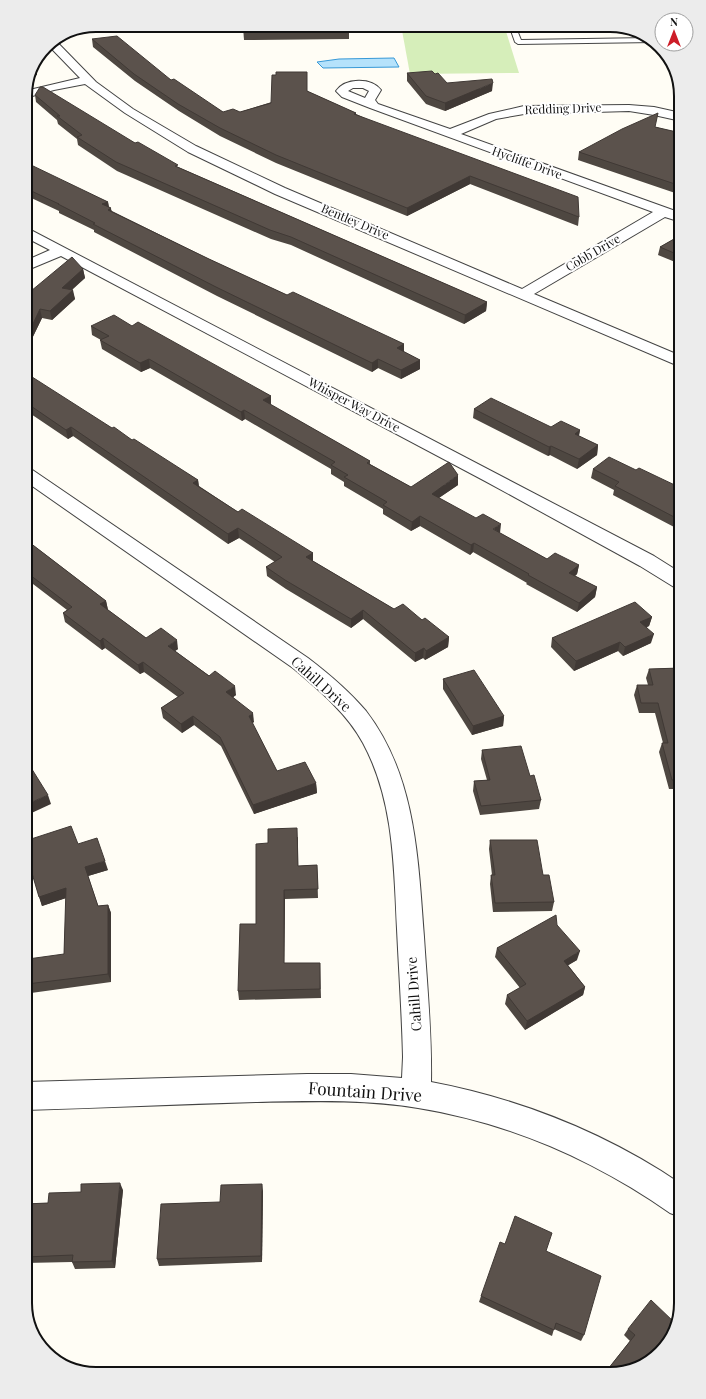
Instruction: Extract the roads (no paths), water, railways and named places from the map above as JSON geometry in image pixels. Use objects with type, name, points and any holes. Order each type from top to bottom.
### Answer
[{"type":"street","name":"Bentley Drive","points":[[56,46],[87,80],[129,111],[198,152],[280,191],[674,359]]},
{"type":"street","points":[[32,93],[87,80]]},
{"type":"street","name":"Hycliffe Drive","points":[[374,106],[674,216]]},
{"type":"street","name":"Redding Drive","points":[[449,134],[493,116],[524,110],[629,108],[674,115]]},
{"type":"street","name":"Cobb Drive","points":[[523,294],[663,212]]},
{"type":"street","name":"Whisper Way Drive","points":[[32,234],[647,561],[674,578]]},
{"type":"street","points":[[32,264],[61,250]]},
{"type":"street","name":"Cahill Drive","points":[[32,478],[293,658],[335,693],[353,712],[371,736],[382,756],[391,779],[397,802],[404,849],[418,1057],[416,1094]]},
{"type":"street","name":"Fountain Drive","points":[[32,1096],[297,1088],[375,1090],[416,1094],[488,1109],[556,1134],[630,1169],[674,1197]]},
{"type":"lane","points":[[514,32],[519,45],[641,40]]},
{"type":"water","points":[[394,58],[399,67],[323,68],[317,62],[339,59]]}]
